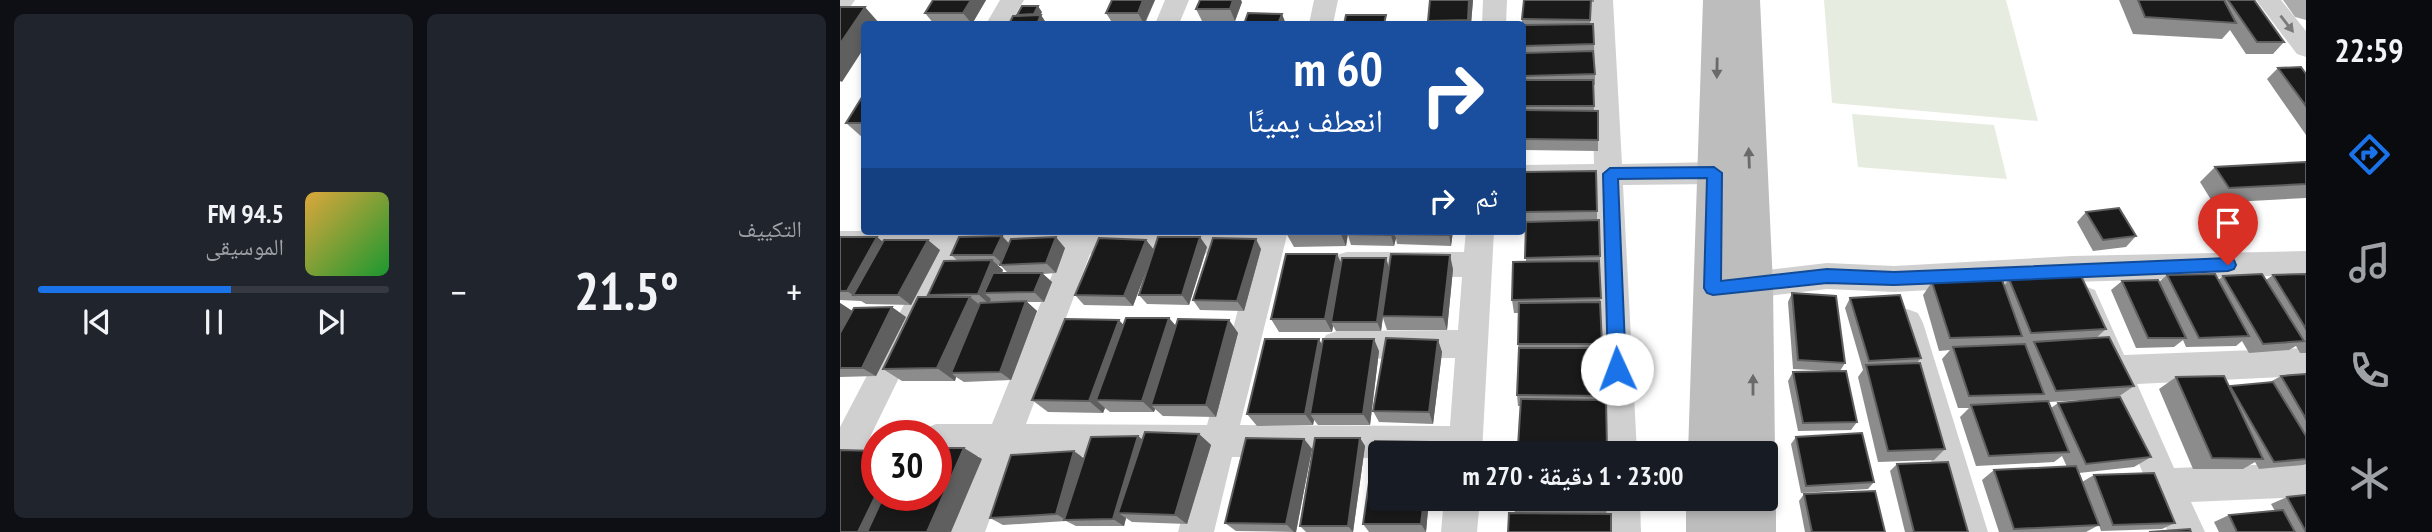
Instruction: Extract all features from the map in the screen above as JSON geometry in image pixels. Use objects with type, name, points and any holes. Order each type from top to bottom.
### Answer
[{"type":"main road","points":[[1710,441],[1718,0]]},
{"type":"main road","points":[[1745,0],[1753,285],[1753,441]]},
{"type":"main road","points":[[2298,0],[2306,10]]},
{"type":"main road","points":[[1709,511],[1709,532]]},
{"type":"main road","points":[[1753,511],[1753,532]]},
{"type":"street","points":[[1000,21],[1012,0]]},
{"type":"street","points":[[1168,21],[1177,0]]},
{"type":"street","points":[[1322,21],[1326,0]]},
{"type":"street","points":[[1494,21],[1495,0]]},
{"type":"street","points":[[1601,0],[1620,441]]},
{"type":"street","points":[[2268,0],[2306,48]]},
{"type":"street","points":[[1526,176],[1714,173]]},
{"type":"street","points":[[1466,441],[1480,235]]},
{"type":"street","points":[[840,243],[874,237],[951,242],[1081,237],[1478,265]]},
{"type":"street","points":[[967,532],[1081,237]]},
{"type":"street","points":[[852,444],[951,242]]},
{"type":"street","points":[[1196,532],[1222,440],[1259,346],[1285,252]]},
{"type":"street","points":[[1713,288],[1827,276],[1894,279],[2072,269],[2306,263]]},
{"type":"street","points":[[2072,269],[2164,486],[2187,532]]},
{"type":"street","points":[[1894,279],[1970,532]]},
{"type":"street","points":[[1312,345],[1473,344]]},
{"type":"street","points":[[2114,370],[2306,362]]},
{"type":"street","points":[[952,440],[1222,440],[1368,445]]},
{"type":"street","points":[[2164,486],[2306,480]]},
{"type":"street","points":[[1459,532],[1461,511]]},
{"type":"street","points":[[1622,511],[1623,532]]},
{"type":"shaded area","points":[[1824,0],[2006,0],[2038,121],[1832,103]]},
{"type":"shaded area","points":[[1852,114],[1994,125],[2007,179],[1858,167]]},
{"type":"building","points":[[933,0],[971,0],[963,13],[925,13]]},
{"type":"building","points":[[1112,0],[1143,0],[1138,13],[1106,13]]},
{"type":"building","points":[[1200,0],[1233,0],[1230,9],[1196,9]]},
{"type":"building","points":[[1430,0],[1469,0],[1468,20],[1428,21]]},
{"type":"building","points":[[1524,0],[1591,0],[1590,20],[1522,19]]},
{"type":"building","points":[[2138,0],[2224,0],[2236,23],[2145,17]]},
{"type":"building","points":[[2228,0],[2254,0],[2284,42],[2257,42]]},
{"type":"building","points":[[1022,6],[1038,6],[1034,14],[1017,15]]},
{"type":"building","points":[[840,7],[865,7],[840,44]]},
{"type":"building","points":[[1248,13],[1282,14],[1279,21],[1245,21]]},
{"type":"building","points":[[1041,15],[1038,21],[1010,21],[1013,16]]},
{"type":"building","points":[[1346,15],[1386,15],[1385,21],[1345,21]]},
{"type":"building","points":[[1593,24],[1594,44],[1526,46],[1526,25]]},
{"type":"building","points":[[1593,51],[1595,74],[1526,76],[1526,53]]},
{"type":"building","points":[[2301,67],[2306,74],[2306,106],[2278,68]]},
{"type":"building","points":[[1526,80],[1593,80],[1594,106],[1526,106]]},
{"type":"building","points":[[861,99],[861,123],[846,123]]},
{"type":"building","points":[[1526,110],[1598,111],[1598,140],[1526,139]]},
{"type":"building","points":[[2306,162],[2306,184],[2229,188],[2215,167]]},
{"type":"building","points":[[1596,171],[1597,211],[1526,212],[1526,172]]},
{"type":"building","points":[[2119,208],[2136,236],[2103,240],[2086,212]]},
{"type":"building","points":[[1599,220],[1600,256],[1525,258],[1526,222]]},
{"type":"building","points":[[1002,236],[993,255],[951,255],[959,237]]},
{"type":"building","points":[[840,237],[877,237],[847,291],[840,291]]},
{"type":"building","points":[[1056,237],[1046,263],[1000,265],[1011,239]]},
{"type":"building","points":[[1158,237],[1200,237],[1182,295],[1139,295]]},
{"type":"building","points":[[1099,238],[1146,240],[1124,296],[1075,295]]},
{"type":"building","points":[[1213,238],[1256,239],[1237,301],[1193,300]]},
{"type":"building","points":[[884,240],[928,240],[898,295],[853,295]]},
{"type":"building","points":[[1286,254],[1337,254],[1325,319],[1271,319]]},
{"type":"building","points":[[1391,254],[1450,255],[1443,317],[1382,316]]},
{"type":"building","points":[[1342,258],[1386,258],[1377,322],[1331,322]]},
{"type":"building","points":[[992,260],[978,294],[928,295],[944,261]]},
{"type":"building","points":[[1599,261],[1601,298],[1512,300],[1513,262]]},
{"type":"building","points":[[993,273],[1042,273],[1034,292],[984,293]]},
{"type":"building","points":[[2215,274],[2249,336],[2199,338],[2167,275]]},
{"type":"building","points":[[2262,274],[2304,341],[2263,344],[2223,276]]},
{"type":"building","points":[[2306,274],[2306,329],[2273,275]]},
{"type":"building","points":[[2081,276],[2106,329],[2031,333],[2009,279]]},
{"type":"building","points":[[2002,280],[2022,336],[1950,338],[1932,282]]},
{"type":"building","points":[[2158,280],[2186,338],[2148,338],[2122,281]]},
{"type":"building","points":[[1792,293],[1836,296],[1845,363],[1798,360]]},
{"type":"building","points":[[1900,295],[1921,358],[1869,361],[1850,298]]},
{"type":"building","points":[[918,297],[970,297],[937,368],[883,369]]},
{"type":"building","points":[[1026,301],[1000,372],[951,373],[980,303]]},
{"type":"building","points":[[1600,302],[1602,344],[1518,344],[1519,303]]},
{"type":"building","points":[[892,307],[862,368],[840,368],[840,333],[854,308]]},
{"type":"building","points":[[1126,318],[1169,318],[1142,401],[1096,400]]},
{"type":"building","points":[[1065,319],[1119,320],[1089,401],[1032,400]]},
{"type":"building","points":[[1178,319],[1229,320],[1206,405],[1151,405]]},
{"type":"building","points":[[2109,337],[2134,386],[2056,391],[2034,342]]},
{"type":"building","points":[[1386,338],[1438,340],[1429,412],[1373,411]]},
{"type":"building","points":[[1265,339],[1319,339],[1305,414],[1247,414]]},
{"type":"building","points":[[1323,339],[1374,339],[1363,414],[1310,414]]},
{"type":"building","points":[[2025,344],[2044,394],[1969,396],[1953,347]]},
{"type":"building","points":[[1519,348],[1601,348],[1602,396],[1517,395]]},
{"type":"building","points":[[1920,363],[1945,449],[1888,451],[1866,365]]},
{"type":"building","points":[[1846,371],[1857,422],[1803,423],[1793,372]]},
{"type":"building","points":[[2306,374],[2306,419],[2281,376]]},
{"type":"building","points":[[2224,376],[2263,459],[2212,458],[2176,377]]},
{"type":"building","points":[[2273,382],[2306,436],[2306,459],[2274,462],[2230,386]]},
{"type":"building","points":[[2120,397],[2151,457],[2086,464],[2058,403]]},
{"type":"building","points":[[1521,399],[1606,400],[1607,441],[1518,441]]},
{"type":"building","points":[[2048,401],[2069,452],[1989,456],[1971,405]]},
{"type":"building","points":[[1145,432],[1199,434],[1175,515],[1118,513]]},
{"type":"building","points":[[1862,433],[1874,482],[1806,486],[1796,437]]},
{"type":"building","points":[[1138,436],[1113,519],[1064,520],[1091,437]]},
{"type":"building","points":[[1246,438],[1304,439],[1286,524],[1225,523]]},
{"type":"building","points":[[1315,438],[1360,438],[1348,526],[1300,526]]},
{"type":"building","points":[[952,448],[964,448],[952,475]]},
{"type":"building","points":[[840,450],[861,451],[861,511],[868,511],[858,532],[840,532]]},
{"type":"building","points":[[1074,451],[1056,514],[990,518],[1011,455]]},
{"type":"building","points":[[1948,462],[1968,532],[1914,532],[1897,464]]},
{"type":"building","points":[[2076,466],[2099,525],[2014,529],[1994,470]]},
{"type":"building","points":[[2154,473],[2175,523],[2113,525],[2094,475]]},
{"type":"building","points":[[1368,489],[1368,511],[1423,511],[1421,524],[1363,524]]},
{"type":"building","points":[[1875,491],[1885,532],[1812,532],[1804,494]]},
{"type":"building","points":[[2306,495],[2306,532],[2287,497]]},
{"type":"building","points":[[2283,510],[2295,532],[2237,532],[2229,515]]},
{"type":"building","points":[[877,511],[936,511],[927,532],[867,532]]},
{"type":"building","points":[[1509,513],[1611,514],[1611,532],[1508,532]]},
{"type":"building","points":[[2190,529],[2191,532],[2149,532]]},
{"type":"route","points":[[1617,369],[1610,174],[1714,173],[1713,288],[1827,276],[1894,279],[2072,269],[2228,265]]}]
